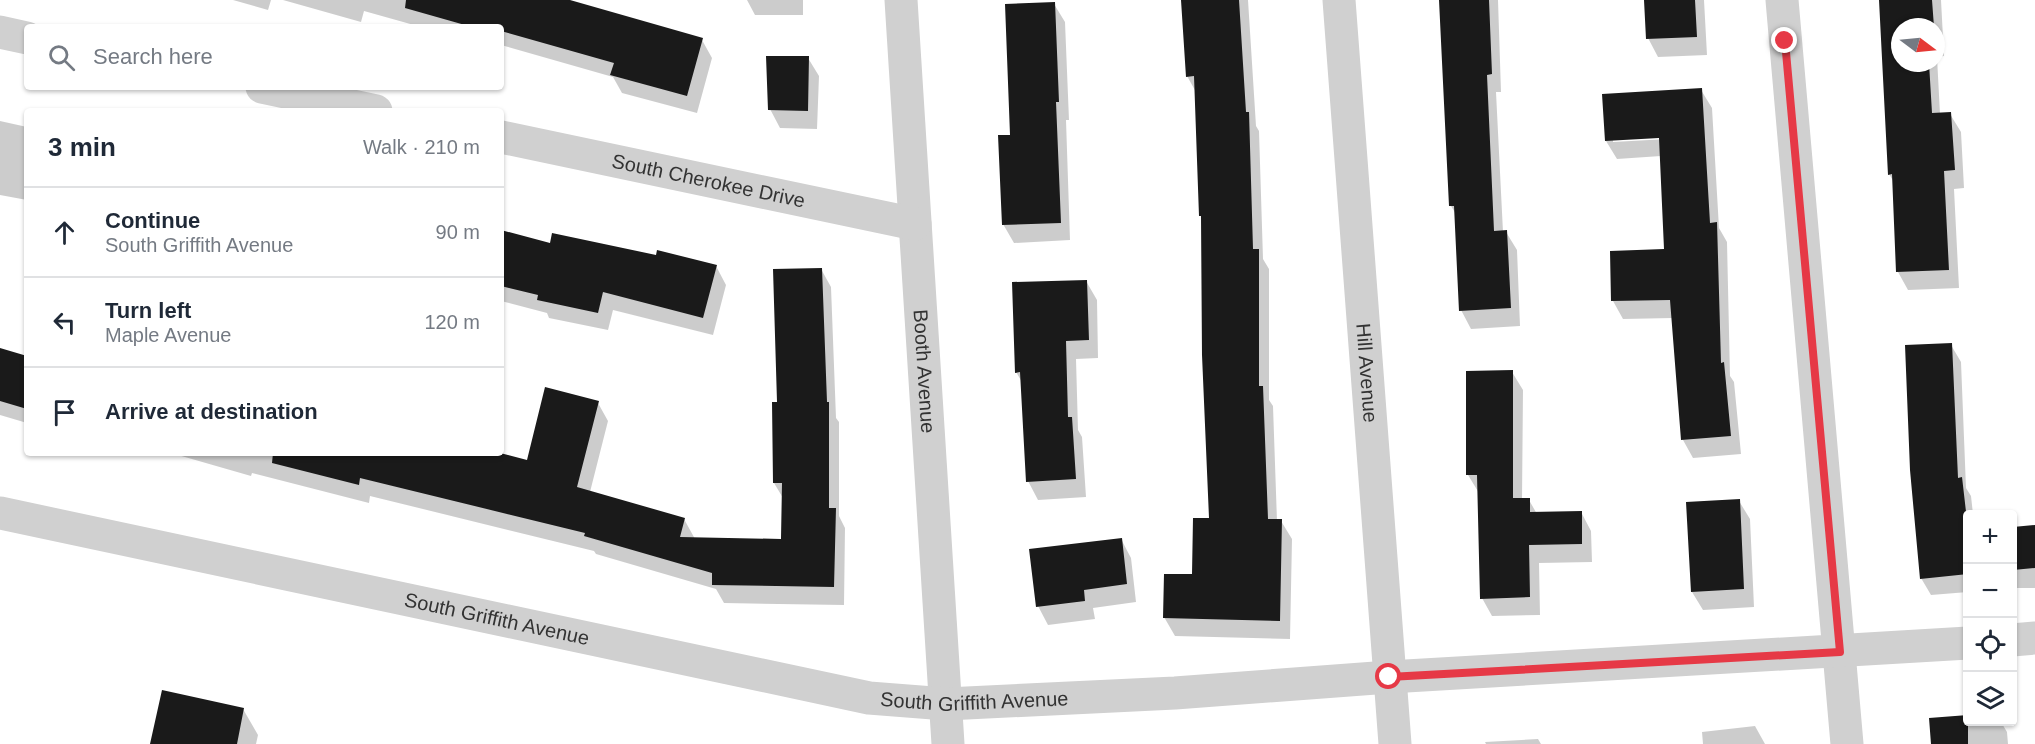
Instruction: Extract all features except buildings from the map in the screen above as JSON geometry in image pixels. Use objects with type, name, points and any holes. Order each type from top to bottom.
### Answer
[{"type":"street","name":"Booth Avenue","points":[[901,0],[948,744]]},
{"type":"street","name":"Hill Avenue","points":[[1339,0],[1395,744]]},
{"type":"street","points":[[1782,0],[1847,744]]},
{"type":"street","points":[[0,32],[24,37]]},
{"type":"street","points":[[276,90],[362,108]]},
{"type":"street","name":"South Cherokee Drive","points":[[504,138],[915,224]]},
{"type":"street","name":"South Griffith Avenue","points":[[0,513],[869,698],[946,704],[1175,693],[1389,677],[1963,643]]},
{"type":"street","points":[[2017,640],[2035,638]]},
{"type":"route","points":[[1389,677],[1840,652],[1785,41]]}]
